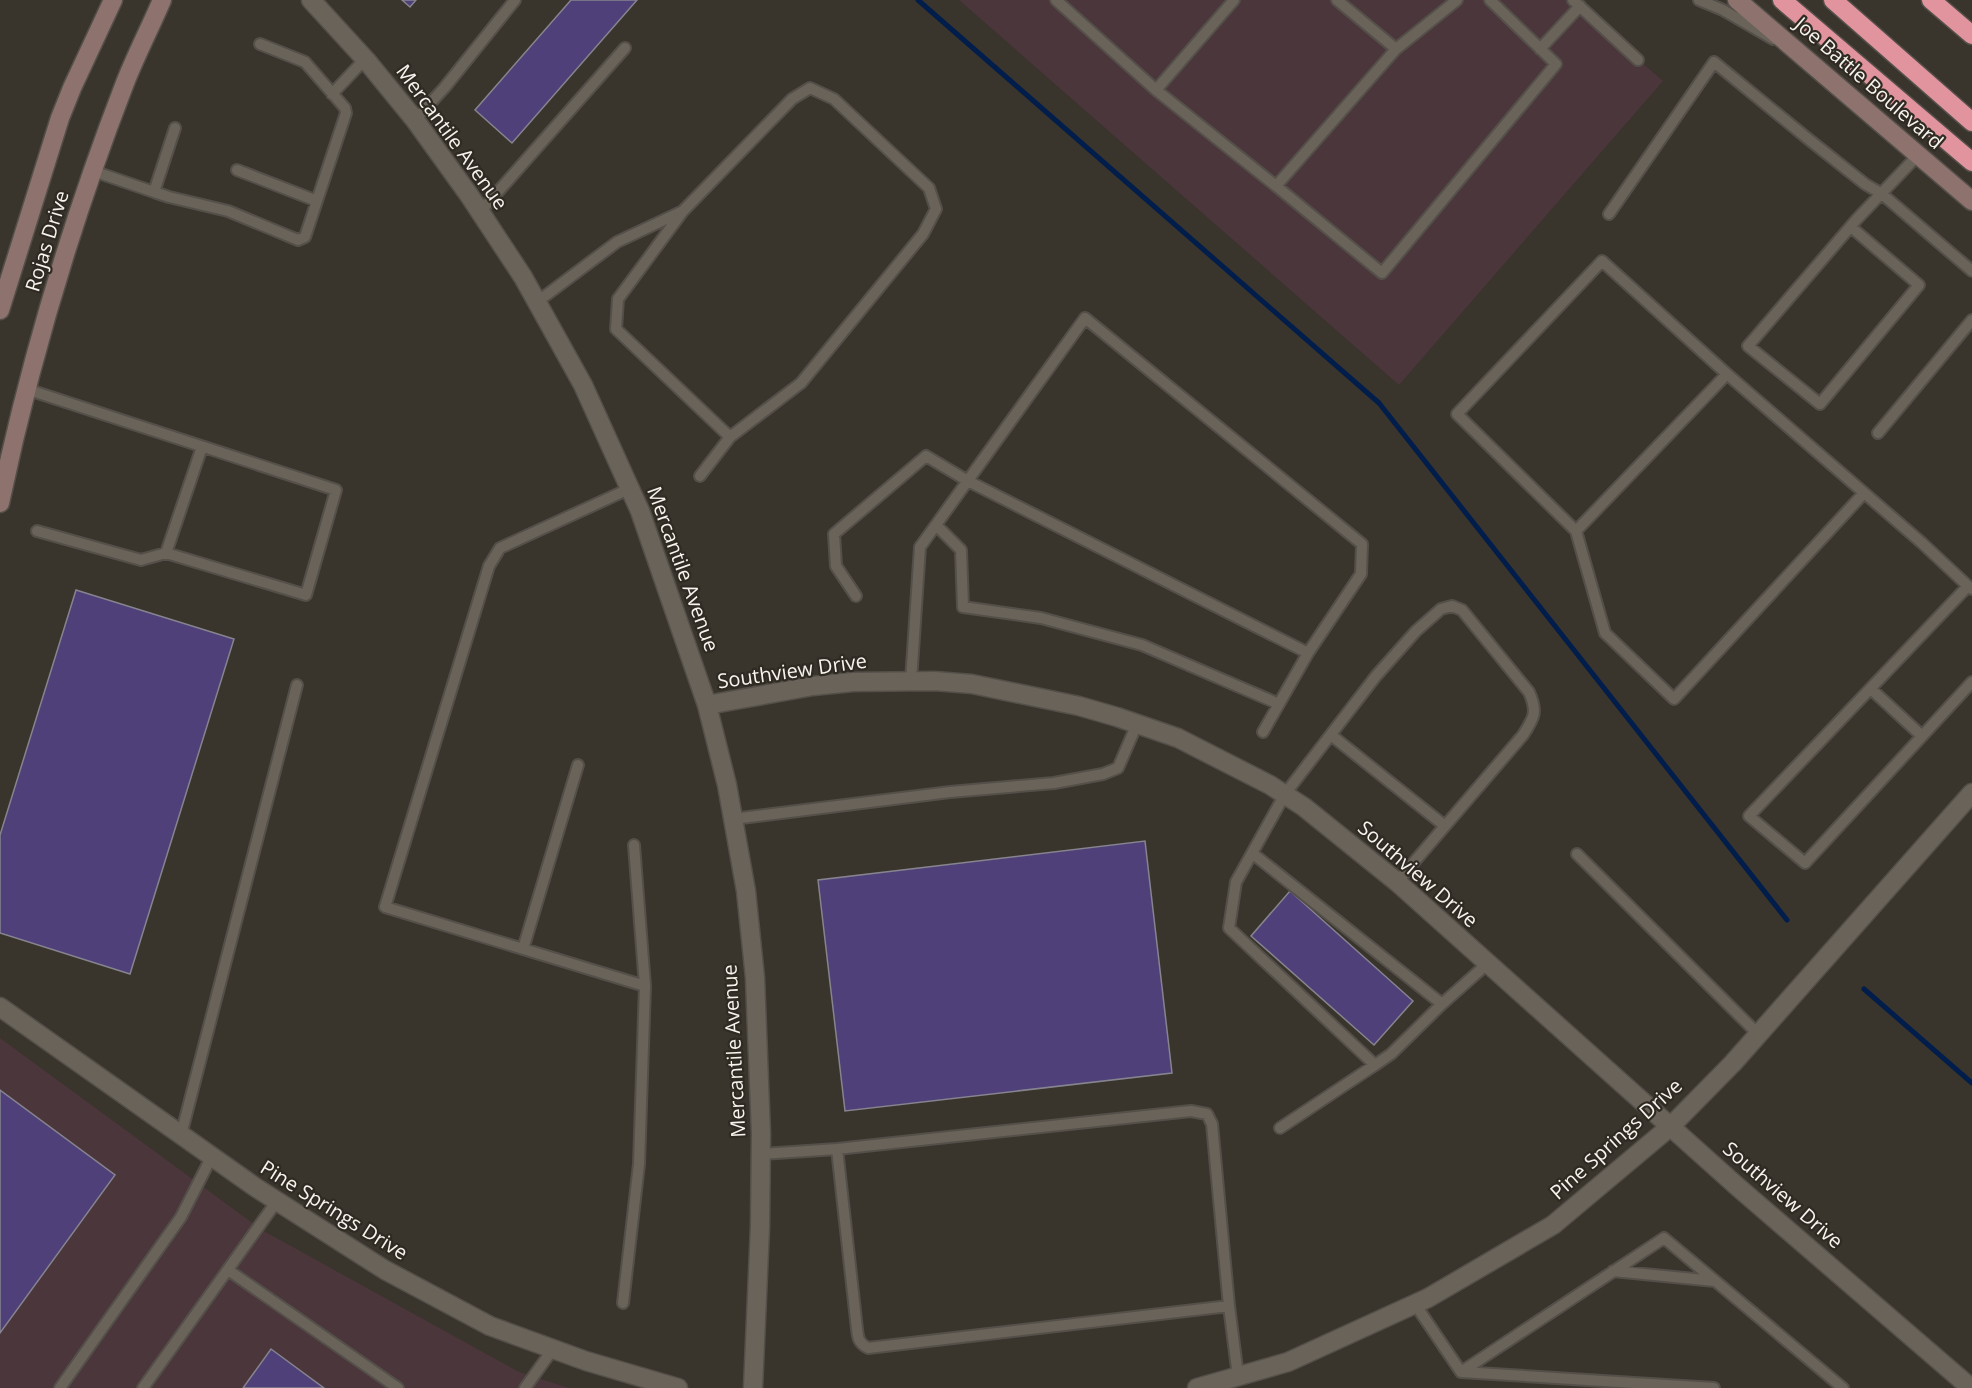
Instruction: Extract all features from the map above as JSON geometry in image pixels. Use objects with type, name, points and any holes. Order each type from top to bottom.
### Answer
[{"type":"highway","points":[[1782,0],[1972,162]]},
{"type":"highway","points":[[1833,0],[1972,122]]},
{"type":"highway","points":[[1931,0],[1972,35]]},
{"type":"highway","points":[[1948,0],[1972,25]]},
{"type":"main road","name":"Rojas Drive","points":[[0,310],[60,118],[113,0]]},
{"type":"main road","name":"Rojas Drive","points":[[0,502],[26,389],[69,242],[126,81],[162,0]]},
{"type":"main road","name":"Joe Battle Boulevard","points":[[1737,0],[1972,201]]},
{"type":"street","name":"Mercantile Avenue","points":[[312,0],[415,120],[523,277],[583,385],[631,488],[707,705],[727,785],[746,891],[759,1036],[760,1227],[753,1388]]},
{"type":"street","name":"Southview Drive","points":[[707,705],[813,686],[853,682],[911,681],[972,684],[1079,706],[1137,724],[1200,748],[1285,794],[1396,882],[1739,1188],[1971,1388]]},
{"type":"street","name":"Pine Springs Drive","points":[[1197,1388],[1288,1362],[1415,1304],[1553,1225],[1671,1125],[1733,1063],[1972,793]]},
{"type":"street","name":"Pine Springs Drive","points":[[0,1006],[181,1135],[384,1270],[490,1326],[586,1361],[678,1388]]},
{"type":"lane","points":[[415,120],[445,87],[515,0]]},
{"type":"lane","points":[[1056,0],[1156,90],[1382,273],[1556,64],[1490,0]]},
{"type":"lane","points":[[1156,90],[1234,0]]},
{"type":"lane","points":[[1338,0],[1396,49]]},
{"type":"lane","points":[[1276,186],[1396,49],[1457,0]]},
{"type":"lane","points":[[1699,0],[1723,10],[1805,58]]},
{"type":"lane","points":[[1540,49],[1577,3],[1638,60]]},
{"type":"lane","points":[[93,171],[168,197],[228,211],[298,240],[305,237],[346,113],[345,108],[305,62],[260,44]]},
{"type":"lane","points":[[480,212],[625,48]]},
{"type":"lane","points":[[332,93],[342,86],[365,59]]},
{"type":"lane","points":[[1609,214],[1714,62],[1865,184],[1882,194],[1972,271]]},
{"type":"lane","points":[[700,476],[730,437],[801,383],[923,234],[936,208],[929,188],[834,99],[810,88],[792,99],[683,211],[618,299],[616,329],[730,437]]},
{"type":"lane","points":[[154,192],[175,128]]},
{"type":"lane","points":[[1851,227],[1919,285],[1820,404],[1748,346],[1851,227],[1918,155]]},
{"type":"lane","points":[[237,170],[317,201]]},
{"type":"lane","points":[[537,302],[617,242],[683,211]]},
{"type":"lane","points":[[1864,493],[1674,699],[1605,633],[1576,531],[1457,414],[1602,261],[1727,374],[1922,543],[1970,588],[1749,816],[1805,864],[1972,682]]},
{"type":"lane","points":[[911,681],[920,547],[1085,318],[1362,544],[1360,574],[1308,653],[1263,732]]},
{"type":"lane","points":[[1878,433],[1972,320]]},
{"type":"lane","points":[[1576,531],[1727,374]]},
{"type":"lane","points":[[26,389],[336,490],[306,596],[166,553],[141,560],[38,531]]},
{"type":"lane","points":[[166,553],[202,447]]},
{"type":"lane","points":[[856,596],[836,566],[834,534],[926,456],[968,481],[1308,653]]},
{"type":"lane","points":[[631,488],[500,548],[489,566],[385,907],[645,986]]},
{"type":"lane","points":[[936,525],[961,550],[963,607],[1041,618],[1142,645],[1279,704]]},
{"type":"lane","points":[[1375,1065],[1229,928],[1236,882],[1285,794],[1331,735],[1388,663],[1416,632],[1441,609],[1452,606],[1462,610],[1529,692],[1534,703],[1533,719],[1523,735],[1396,882]]},
{"type":"lane","points":[[181,1135],[297,685]]},
{"type":"lane","points":[[1871,688],[1923,736]]},
{"type":"lane","points":[[733,819],[950,792],[1054,783],[1103,774],[1118,768],[1137,724]]},
{"type":"lane","points":[[1331,735],[1445,826]]},
{"type":"lane","points":[[523,949],[578,765]]},
{"type":"lane","points":[[623,1303],[639,1164],[645,986],[634,845]]},
{"type":"lane","points":[[1252,853],[1442,1004]]},
{"type":"lane","points":[[1577,854],[1758,1034]]},
{"type":"lane","points":[[1280,1128],[1391,1054],[1487,964]]},
{"type":"lane","points":[[761,1154],[837,1149],[1191,1112],[1207,1114],[1212,1124],[1238,1376]]},
{"type":"lane","points":[[837,1149],[858,1340],[868,1348],[1229,1306]]},
{"type":"lane","points":[[60,1388],[181,1217],[212,1156]]},
{"type":"lane","points":[[143,1388],[277,1201]]},
{"type":"lane","points":[[1461,1372],[1664,1238],[1843,1388]]},
{"type":"lane","points":[[228,1270],[398,1388]]},
{"type":"lane","points":[[1613,1271],[1716,1281]]},
{"type":"lane","points":[[1415,1304],[1461,1372]]},
{"type":"lane","points":[[525,1388],[553,1349]]},
{"type":"lane","points":[[1461,1372],[1714,1388]]},
{"type":"shaded area","points":[[959,0],[1570,0],[1663,81],[1399,385]]},
{"type":"shaded area","points":[[0,1038],[262,1230],[519,1372],[569,1388],[0,1388]]},
{"type":"building","points":[[402,0],[416,0],[410,7]]},
{"type":"building","points":[[571,0],[637,0],[512,143],[475,110]]},
{"type":"building","points":[[76,590],[234,639],[130,974],[0,933],[0,835]]},
{"type":"building","points":[[1145,841],[1172,1073],[845,1111],[818,880]]},
{"type":"building","points":[[1290,891],[1413,1001],[1374,1045],[1251,936]]},
{"type":"building","points":[[0,1090],[115,1175],[0,1333]]},
{"type":"building","points":[[271,1349],[324,1388],[243,1388]]},
{"type":"waterway","points":[[918,0],[1379,403],[1787,920]]},
{"type":"waterway","points":[[1864,989],[1972,1083]]}]
